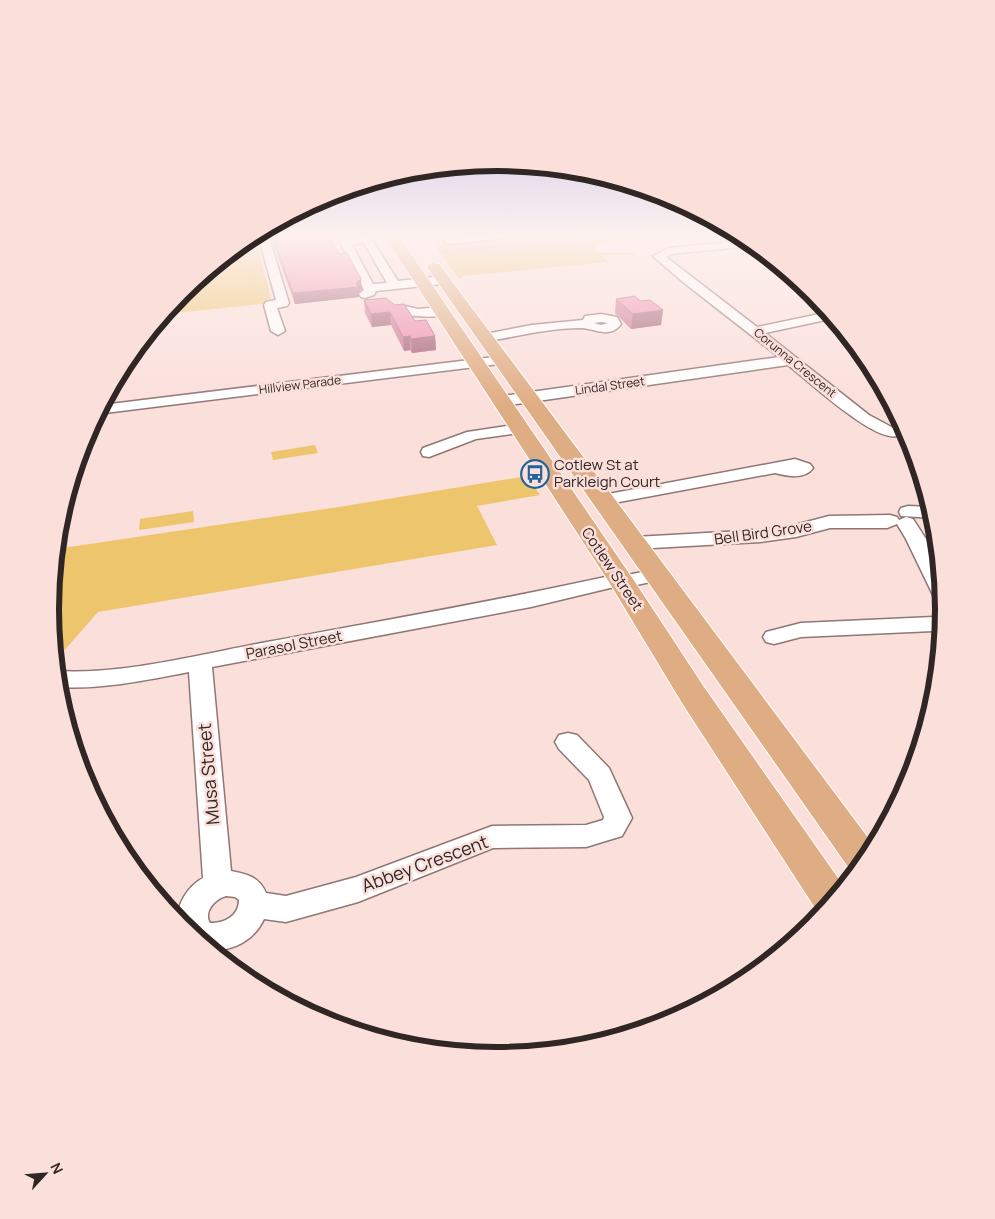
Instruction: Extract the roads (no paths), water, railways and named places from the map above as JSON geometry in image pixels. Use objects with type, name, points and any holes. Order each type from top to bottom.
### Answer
[{"type":"main road","name":"Cotlew Street","points":[[428,292],[477,364],[516,399],[603,500],[860,855]]},
{"type":"main road","name":"Cotlew Street","points":[[451,292],[502,360],[516,399],[520,430],[622,582],[693,695],[829,896]]},
{"type":"street","points":[[278,331],[270,305],[284,304],[280,292]]},
{"type":"street","name":"Corunna Crescent","points":[[709,292],[795,362],[820,385],[863,418],[891,433]]},
{"type":"street","points":[[397,313],[406,315],[441,311]]},
{"type":"street","points":[[755,331],[824,317]]},
{"type":"street","points":[[485,338],[532,329],[587,324]]},
{"type":"street","name":"Hillview Parade","points":[[107,409],[502,360]]},
{"type":"street","name":"Lindal Street","points":[[516,399],[795,362]]},
{"type":"street","points":[[428,452],[473,435],[520,430]]},
{"type":"street","points":[[603,500],[682,484],[778,468]]},
{"type":"street","name":"Bell Bird Grove","points":[[635,543],[751,537],[796,531],[828,522],[872,523],[926,515]]},
{"type":"street","points":[[901,519],[916,539],[935,578]]},
{"type":"street","name":"Parasol Street","points":[[65,679],[112,676],[200,662],[531,600],[568,599],[614,590],[622,582],[658,575]]},
{"type":"street","points":[[774,637],[801,630],[936,623]]},
{"type":"street","name":"Musa Street","points":[[200,662],[218,885]]},
{"type":"street","name":"Abbey Crescent","points":[[255,904],[286,909],[358,889],[492,838],[586,836],[612,828],[618,818],[600,775],[568,742]]},
{"type":"street","points":[[190,923],[193,907],[199,898],[208,890],[218,885],[229,883],[244,886],[253,896],[255,904],[252,916],[246,925],[236,932],[219,937],[208,937],[201,933]]},
{"type":"place","name":"Cotlew St at Parkleigh Court","points":[[535,474]]}]
